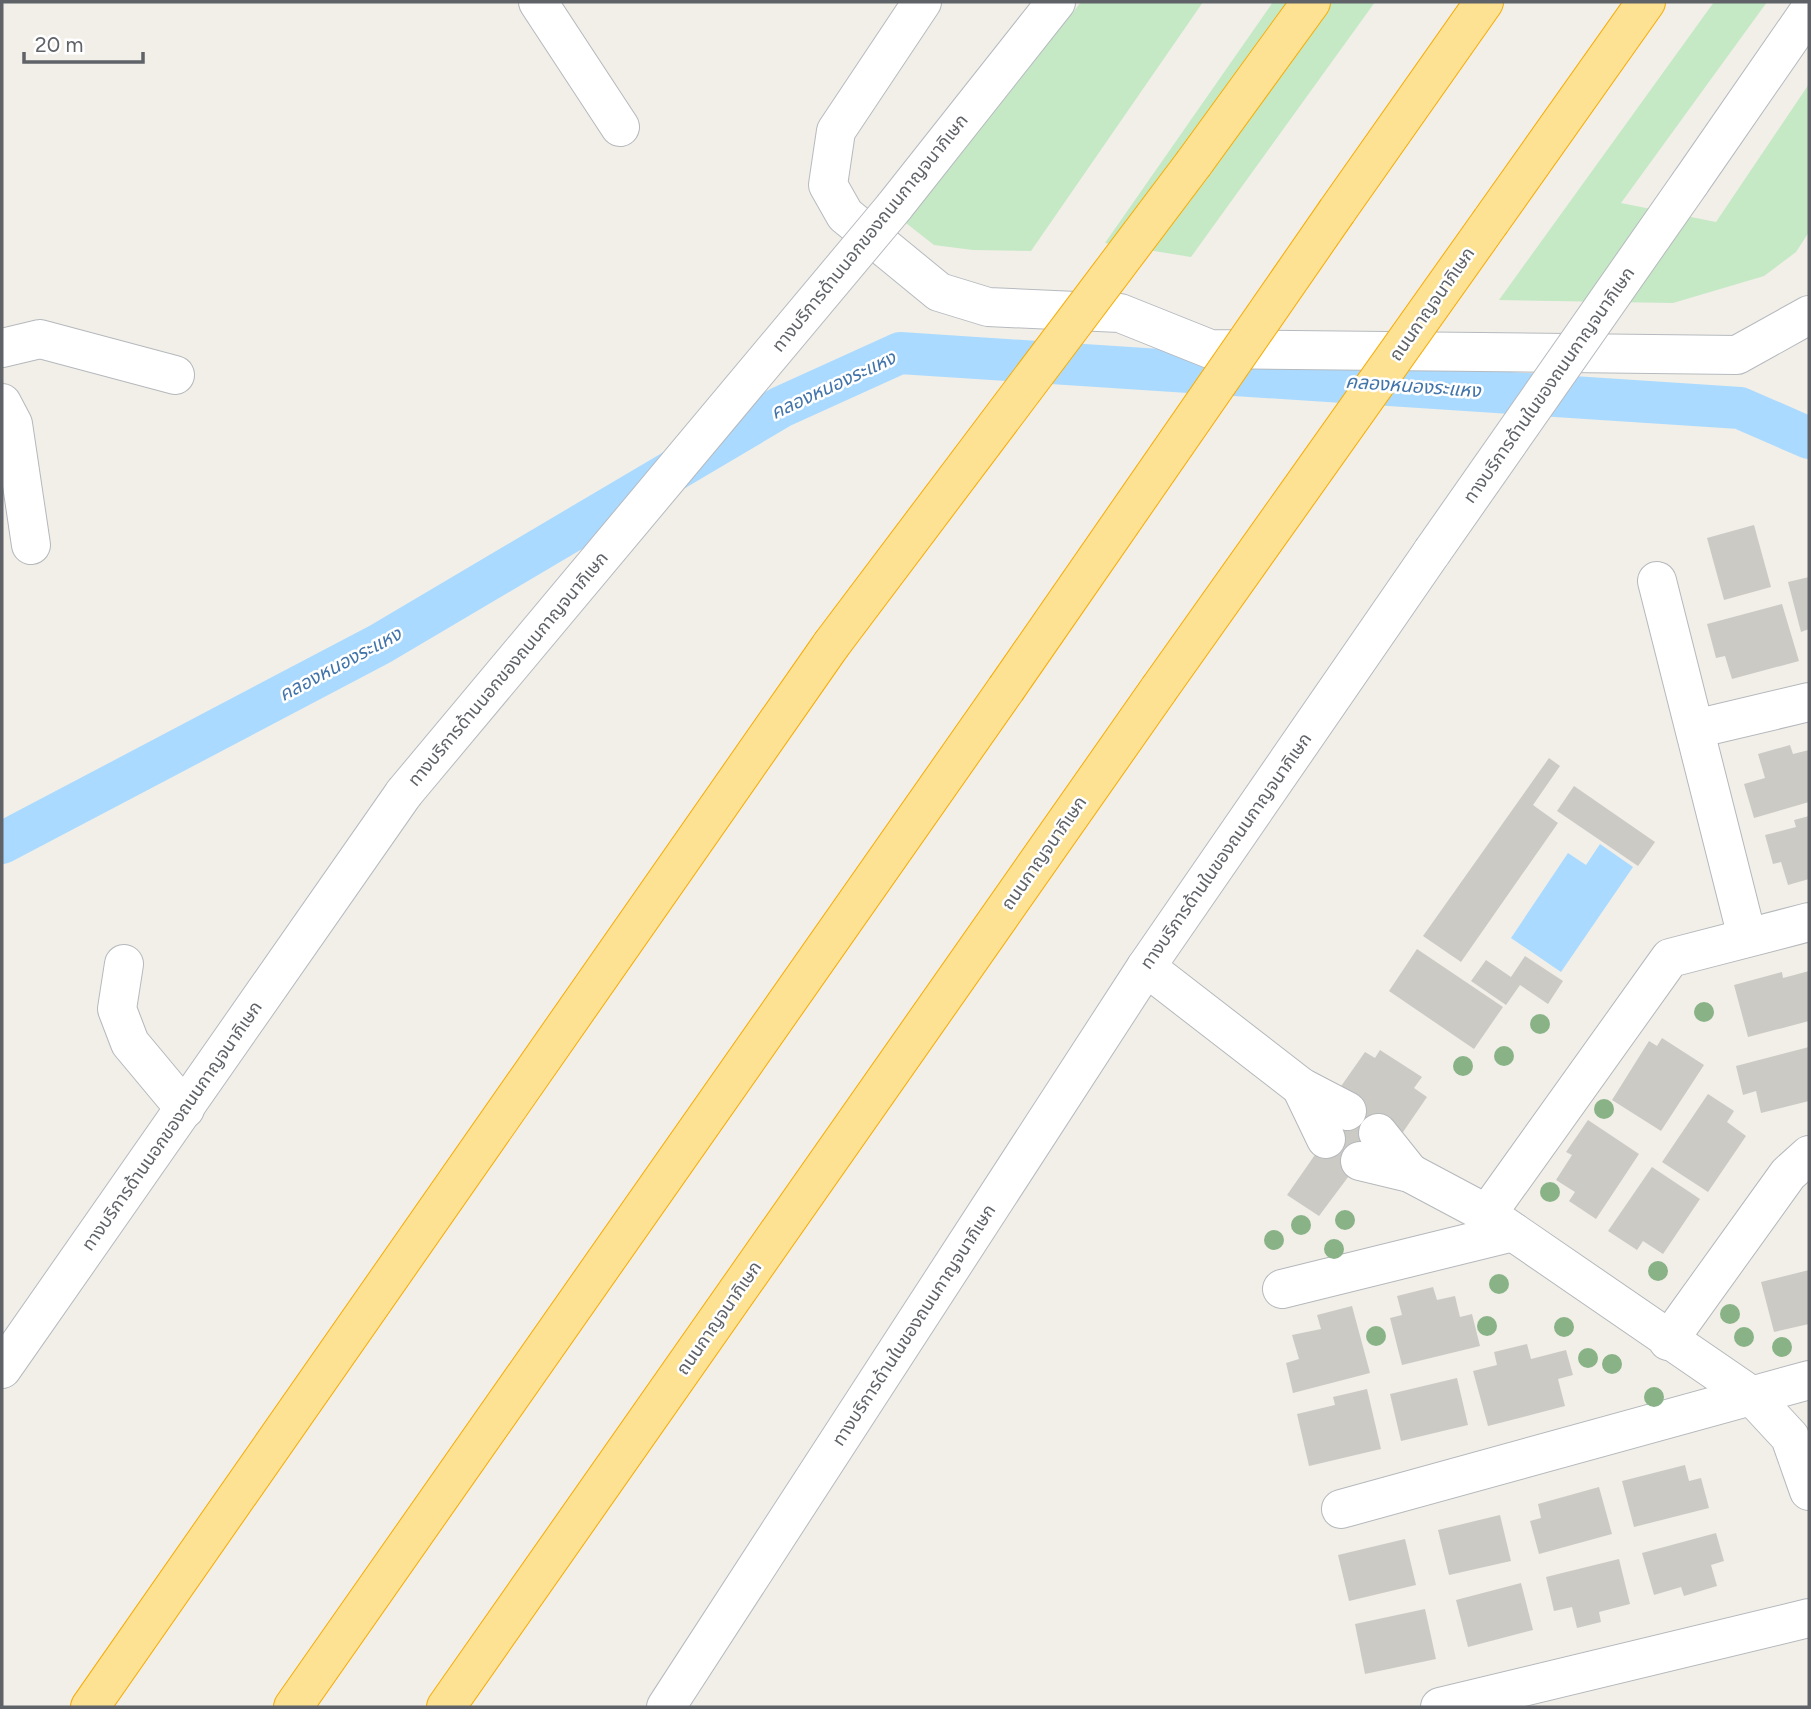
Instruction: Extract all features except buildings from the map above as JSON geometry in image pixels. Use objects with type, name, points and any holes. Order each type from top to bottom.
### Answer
[{"type":"highway","points":[[90,1707],[831,645],[1194,163],[1311,2]]},
{"type":"highway","points":[[293,1707],[1484,2]]},
{"type":"highway","name":"ถนนกาญจนาภิเษก","points":[[446,1707],[1159,689],[1646,2]]},
{"type":"main road","points":[[538,2],[620,127]]},
{"type":"main road","points":[[922,2],[836,131],[828,185],[845,215],[939,292],[988,307],[1120,313],[1210,349],[1737,355],[1809,315]]},
{"type":"main road","name":"ทางบริการด้านนอกของถนนกาญจนาภิเษก","points":[[2,1369],[404,793],[894,207],[1056,2]]},
{"type":"main road","name":"ทางบริการด้านในของถนนกาญจนาภิเษก","points":[[666,1707],[1146,967],[1809,11]]},
{"type":"main road","points":[[2,348],[40,339],[175,375]]},
{"type":"main road","points":[[2,403],[13,424],[31,545]]},
{"type":"main road","points":[[1657,581],[1747,937]]},
{"type":"main road","points":[[1695,729],[1809,702]]},
{"type":"main road","points":[[1282,1289],[1500,1223],[1670,958],[1809,922]]},
{"type":"main road","points":[[124,964],[117,1010],[130,1043],[185,1109]]},
{"type":"main road","points":[[1146,967],[1301,1087],[1337,1125]]},
{"type":"main road","points":[[1369,1147],[1500,1223],[1668,1341],[1752,1396],[1790,1437],[1809,1491]]},
{"type":"main road","points":[[1668,1341],[1788,1174],[1809,1155]]},
{"type":"main road","points":[[1341,1510],[1809,1380]]},
{"type":"main road","points":[[1440,1707],[1809,1618]]},
{"type":"green space","points":[[1081,2],[1203,2],[1031,251],[973,250],[934,245],[906,223]]},
{"type":"green space","points":[[1273,2],[1375,2],[1191,257],[1105,243]]},
{"type":"green space","points":[[1714,2],[1767,2],[1621,203],[1716,222],[1809,84],[1809,232],[1796,252],[1764,276],[1673,303],[1499,300]]},
{"type":"water","points":[[1600,844],[1633,867],[1561,972],[1511,938],[1568,853],[1586,865]]},
{"type":"waterway","name":"คลองหนองระแหง","points":[[2,843],[380,644],[781,407],[900,353],[1740,408],[1809,438]]}]
